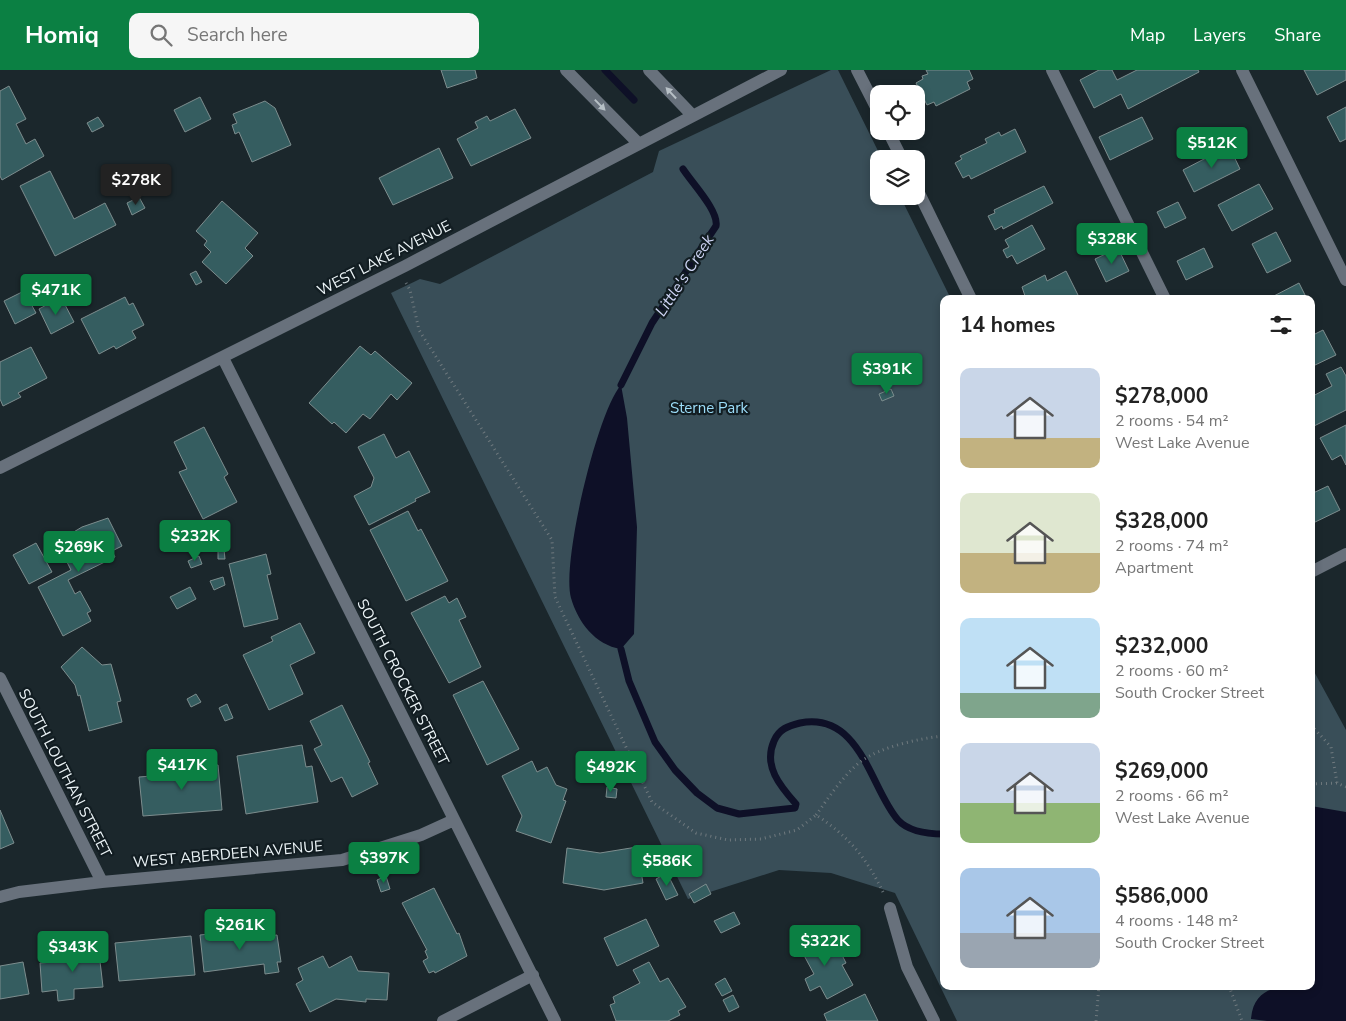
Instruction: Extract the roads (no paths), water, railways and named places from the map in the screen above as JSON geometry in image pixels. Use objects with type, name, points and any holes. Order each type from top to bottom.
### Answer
[{"type":"street","points":[[566,70],[639,144]]},
{"type":"street","points":[[649,70],[693,116]]},
{"type":"street","name":"WEST LAKE AVENUE","points":[[0,468],[399,269],[781,70]]},
{"type":"street","points":[[857,70],[870,95]]},
{"type":"street","points":[[1052,70],[1163,295]]},
{"type":"street","points":[[1242,70],[1346,280]]},
{"type":"street","points":[[925,205],[969,295]]},
{"type":"street","name":"SOUTH CROCKER STREET","points":[[223,358],[556,1021]]},
{"type":"street","points":[[1315,570],[1346,554]]},
{"type":"street","name":"SOUTH LOUTHAN STREET","points":[[0,678],[102,882]]},
{"type":"street","name":"WEST ABERDEEN AVENUE","points":[[0,897],[19,892],[102,882],[342,860],[421,836],[454,820]]},
{"type":"street","points":[[890,908],[907,967],[934,1021]]},
{"type":"street","points":[[443,1021],[532,975]]},
{"type":"water","points":[[621,385],[627,418],[637,527],[634,634],[621,649],[603,643],[583,624],[571,598],[569,580],[576,522],[592,454],[612,400]]},
{"type":"water","points":[[1315,807],[1346,812],[1346,1021],[1267,1021],[1251,1019],[1253,1008],[1264,993],[1270,990],[1315,990]]},
{"type":"waterway","name":"Little's Creek","points":[[605,70],[634,100]]},
{"type":"waterway","name":"Little's Creek","points":[[621,385],[652,323],[716,226],[716,220],[709,205],[683,169]]},
{"type":"waterway","name":"Little's Creek","points":[[621,649],[629,681],[655,742],[675,770],[697,793],[717,808],[739,814],[795,808],[796,804],[784,790],[775,775],[772,767],[771,750],[776,737],[784,729],[800,723],[821,722],[837,729],[851,741],[862,756],[889,807],[902,824],[913,830],[940,834]]},
{"type":"park label","name":"Sterne Park","points":[[709,408]]}]
